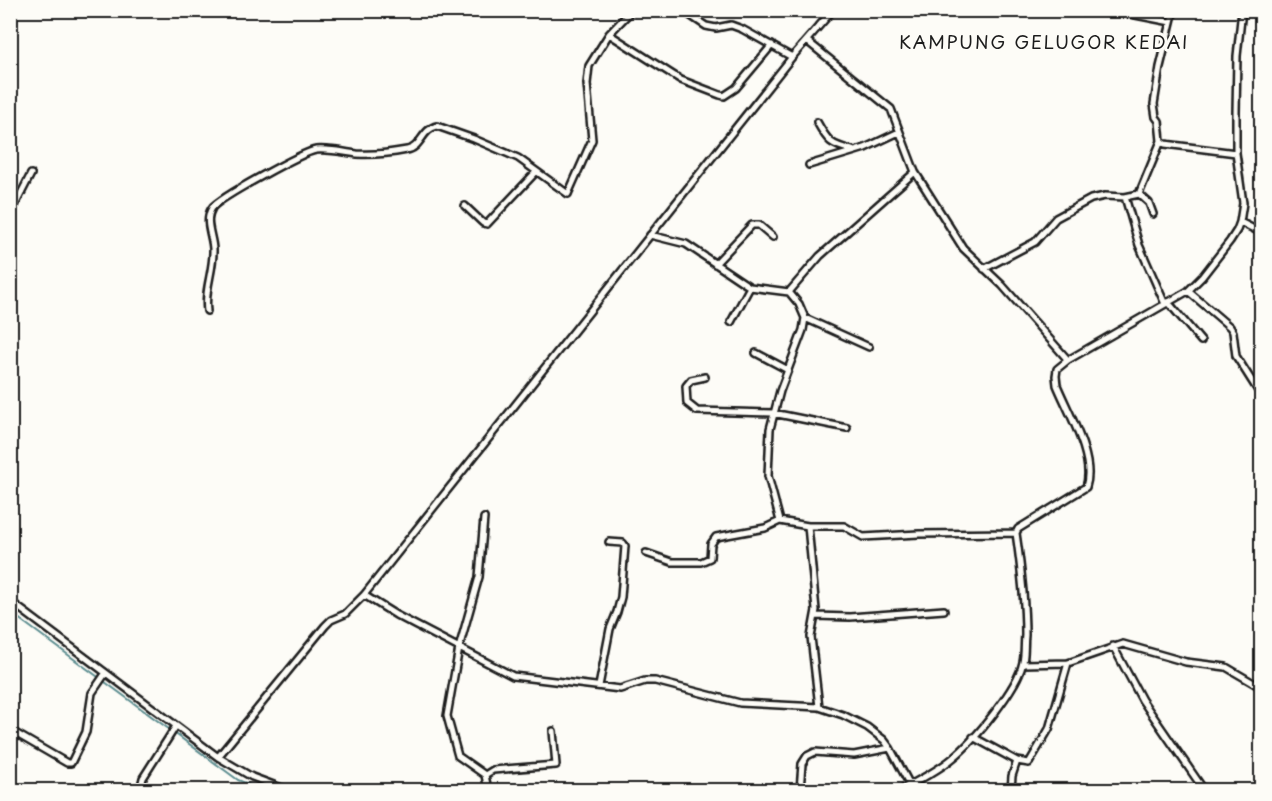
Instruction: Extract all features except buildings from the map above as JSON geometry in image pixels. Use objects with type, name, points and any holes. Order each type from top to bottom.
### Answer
[{"type":"street","points":[[207,311],[206,291],[213,250],[209,222],[212,207],[229,194],[309,152],[335,150],[367,154],[408,150],[416,146],[427,130],[438,126],[504,151],[527,163],[568,194],[592,140],[589,66],[609,34],[632,10]]},
{"type":"street","points":[[682,10],[706,26],[716,28],[731,25],[789,56]]},
{"type":"street","points":[[218,757],[325,626],[331,620],[345,614],[364,595],[789,56],[807,41],[832,10]]},
{"type":"street","points":[[1110,10],[1171,22]]},
{"type":"street","points":[[1139,194],[1161,141],[1154,104],[1174,10]]},
{"type":"street","points":[[646,553],[672,562],[701,562],[710,558],[711,544],[716,537],[765,528],[780,521],[808,526],[844,526],[863,537],[1016,533],[1022,526],[1082,491],[1089,479],[1089,468],[1056,376],[1057,369],[1068,360],[1188,291],[1202,278],[1230,241],[1240,222],[1242,203],[1236,153],[1237,56],[1242,10]]},
{"type":"street","points":[[609,34],[681,80],[724,96],[736,87],[775,47]]},
{"type":"street","points":[[807,41],[886,104],[894,114],[915,172],[963,248],[1002,285],[1068,360]]},
{"type":"street","points":[[818,122],[826,139],[835,146],[854,151]]},
{"type":"street","points":[[809,165],[865,148],[899,132]]},
{"type":"street","points":[[1161,141],[1166,144],[1236,153]]},
{"type":"street","points":[[465,206],[487,224],[536,172]]},
{"type":"street","points":[[789,292],[820,256],[915,172]]},
{"type":"street","points":[[10,215],[31,174]]},
{"type":"street","points":[[984,269],[1035,242],[1056,218],[1091,200],[1105,196],[1125,197],[1139,194],[1149,203],[1153,214]]},
{"type":"street","points":[[1125,197],[1139,245],[1167,303],[1201,341]]},
{"type":"street","points":[[1240,222],[1262,233]]},
{"type":"street","points":[[715,264],[752,225],[759,225],[772,237]]},
{"type":"street","points":[[650,235],[686,244],[750,287],[789,292],[799,304],[805,318],[803,330],[773,413],[768,446],[768,476],[780,521]]},
{"type":"street","points":[[731,322],[750,287]]},
{"type":"street","points":[[1188,291],[1230,327],[1233,332],[1236,356],[1262,397]]},
{"type":"street","points":[[805,318],[869,347]]},
{"type":"street","points":[[756,353],[788,370]]},
{"type":"street","points":[[705,377],[688,382],[685,397],[690,408],[704,412],[773,413],[846,428]]},
{"type":"street","points":[[484,518],[479,577],[459,648],[447,716],[458,756],[485,775],[488,790]]},
{"type":"street","points":[[808,526],[815,615],[811,637],[819,707]]},
{"type":"street","points":[[898,790],[944,765],[963,750],[1003,701],[1023,664],[1024,591],[1016,533]]},
{"type":"street","points":[[599,686],[610,629],[621,597],[626,546],[623,543],[609,542]]},
{"type":"street","points":[[364,595],[513,676],[620,689],[645,681],[656,681],[741,703],[819,707],[843,715],[867,727],[890,748],[910,785]]},
{"type":"street","points":[[10,601],[104,676],[218,757],[252,777],[287,790]]},
{"type":"street","points":[[815,615],[850,617],[944,610]]},
{"type":"street","points":[[1023,664],[1068,663],[1123,644],[1186,662],[1226,667],[1262,687]]},
{"type":"street","points":[[1113,646],[1142,700],[1204,790]]},
{"type":"street","points":[[973,737],[1017,762],[1029,763],[1048,729],[1068,663]]},
{"type":"street","points":[[10,730],[67,763],[71,763],[86,732],[94,687],[104,676]]},
{"type":"street","points":[[140,790],[143,777],[176,726]]},
{"type":"street","points":[[485,775],[493,770],[556,765],[553,731]]},
{"type":"street","points":[[800,790],[802,764],[807,756],[815,752],[854,755],[890,748]]},
{"type":"street","points":[[1011,790],[1012,776],[1017,762]]},
{"type":"waterway","points":[[10,612],[238,780],[262,790]]},
{"type":"district","name":"KAMPUNG GELUGOR KEDAI","points":[[1044,41]]}]
